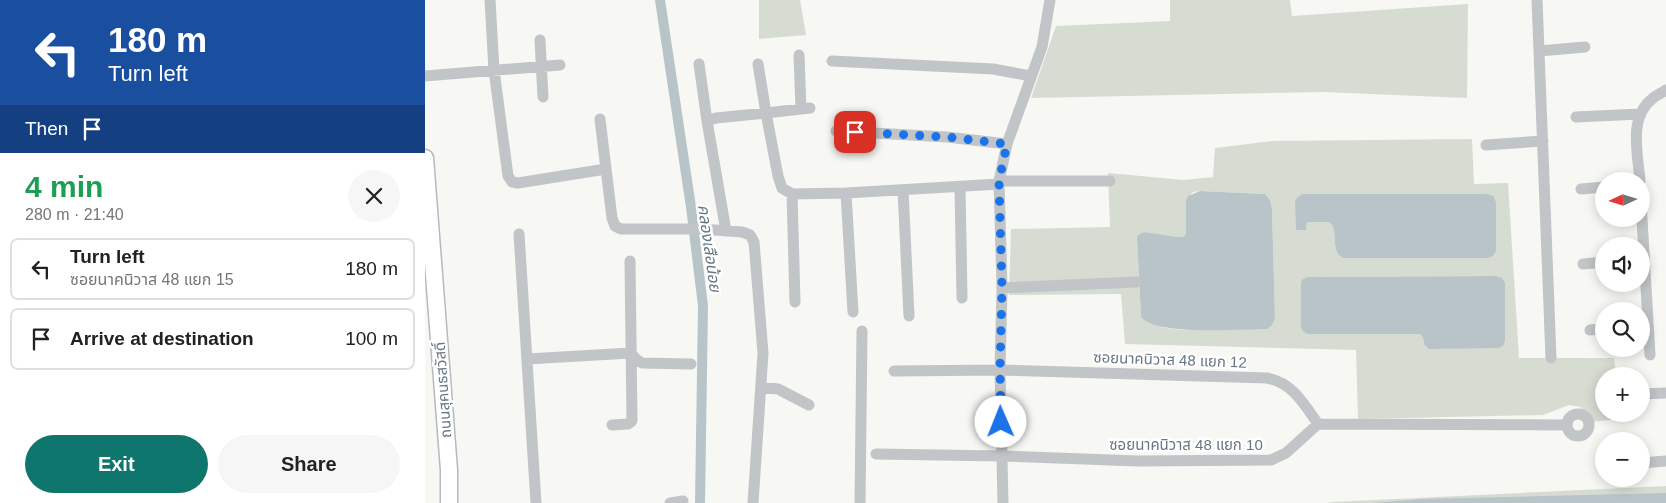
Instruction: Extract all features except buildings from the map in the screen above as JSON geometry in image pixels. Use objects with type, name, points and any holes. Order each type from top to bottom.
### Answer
[{"type":"main road","name":"ถนนสุคนธสวัสดิ์","points":[[425,158],[449,470],[449,503]]},
{"type":"street","points":[[490,0],[494,70],[508,176],[512,182],[518,183],[606,169]]},
{"type":"street","points":[[1003,503],[1000,370],[1002,288],[999,183],[1007,144],[1042,47],[1050,0]]},
{"type":"street","points":[[1537,0],[1551,358]]},
{"type":"street","points":[[540,40],[543,97]]},
{"type":"street","points":[[1539,51],[1585,47]]},
{"type":"street","points":[[707,121],[716,118],[805,109],[799,55]]},
{"type":"street","points":[[832,61],[993,69],[1031,76]]},
{"type":"street","points":[[699,64],[726,231]]},
{"type":"street","points":[[758,64],[777,176],[782,188],[791,194],[960,187],[999,183],[1110,181]]},
{"type":"street","points":[[425,76],[559,65]]},
{"type":"street","points":[[1639,172],[1636,126],[1640,114],[1652,99],[1666,90]]},
{"type":"street","points":[[1576,117],[1640,114]]},
{"type":"street","points":[[600,119],[612,218],[615,226],[621,229],[742,232],[750,234],[754,242],[763,353],[753,503]]},
{"type":"street","points":[[836,132],[947,137],[1007,144]]},
{"type":"street","points":[[1486,145],[1543,141]]},
{"type":"street","points":[[960,187],[962,298]]},
{"type":"street","points":[[1581,189],[1595,188]]},
{"type":"street","points":[[903,190],[909,316]]},
{"type":"street","points":[[846,193],[853,312]]},
{"type":"street","points":[[791,194],[795,302]]},
{"type":"street","points":[[519,234],[536,503]]},
{"type":"street","points":[[612,424],[628,424],[632,421],[631,261]]},
{"type":"street","points":[[1583,264],[1595,263]]},
{"type":"street","points":[[1002,288],[1135,282]]},
{"type":"street","points":[[1590,330],[1595,330]]},
{"type":"street","points":[[860,503],[862,331]]},
{"type":"street","points":[[527,359],[631,354],[642,363],[691,364]]},
{"type":"street","name":"ซอยนาคนิวาส 48 แยก 12","points":[[894,371],[1000,370],[1267,378],[1277,380],[1290,387],[1319,424]]},
{"type":"street","points":[[761,387],[777,389],[809,405]]},
{"type":"street","points":[[1650,394],[1666,393]]},
{"type":"street","points":[[1319,424],[1567,426]]},
{"type":"street","name":"ซอยนาคนิวาส 48 แยก 10","points":[[875,454],[1138,461],[1271,460],[1286,453],[1319,424]]},
{"type":"street","points":[[1650,462],[1666,460]]},
{"type":"street","points":[[670,503],[683,501]]},
{"type":"shaded area","points":[[759,0],[800,0],[806,35],[759,39]]},
{"type":"shaded area","points":[[1170,0],[1290,0],[1292,16],[1468,4],[1467,98],[1324,92],[1031,98],[1056,26],[1170,21]]},
{"type":"shaded area","points":[[1472,139],[1474,184],[1508,183],[1519,358],[1614,358],[1615,367],[1595,367],[1595,422],[1590,422],[1581,407],[1569,405],[1543,415],[1358,419],[1356,350],[1125,344],[1121,294],[1009,295],[1011,229],[1110,227],[1108,173],[1184,180],[1213,177],[1215,148],[1272,141]],"holes":[[[1193,192],[1265,194],[1270,200],[1272,209],[1275,318],[1184,330],[1166,328],[1141,317],[1137,238],[1145,232],[1183,237],[1186,234],[1186,200]],[[1302,194],[1487,258],[1335,249],[1335,231],[1329,222],[1309,222],[1306,224]],[[1496,276],[1424,344],[1420,334],[1303,279],[1307,277]]]},
{"type":"shaded area","points":[[1200,191],[1265,194],[1270,200],[1272,209],[1275,318],[1272,325],[1267,329],[1181,329],[1163,327],[1150,323],[1141,317],[1138,235],[1145,232],[1183,237],[1186,234],[1186,200],[1188,196]]},
{"type":"shaded area","points":[[1302,194],[1486,194],[1493,196],[1496,202],[1496,251],[1493,256],[1487,258],[1344,258],[1337,251],[1334,231],[1329,222],[1309,222],[1306,224],[1306,230],[1296,230],[1295,201]]},
{"type":"shaded area","points":[[1496,276],[1502,278],[1505,283],[1505,341],[1503,346],[1498,348],[1429,349],[1424,344],[1420,334],[1308,334],[1301,328],[1301,282],[1307,277]]},
{"type":"shaded area","points":[[1666,486],[1666,503],[1326,503],[1333,502]]},
{"type":"shaded area","points":[[1666,493],[1666,503],[1372,503],[1424,499]]},
{"type":"waterway","name":"คลองเสือน้อย","points":[[660,0],[691,207],[703,306],[700,503]]},
{"type":"route","points":[[855,132],[947,137],[1007,144],[999,181],[1002,288],[1001,422]]}]
